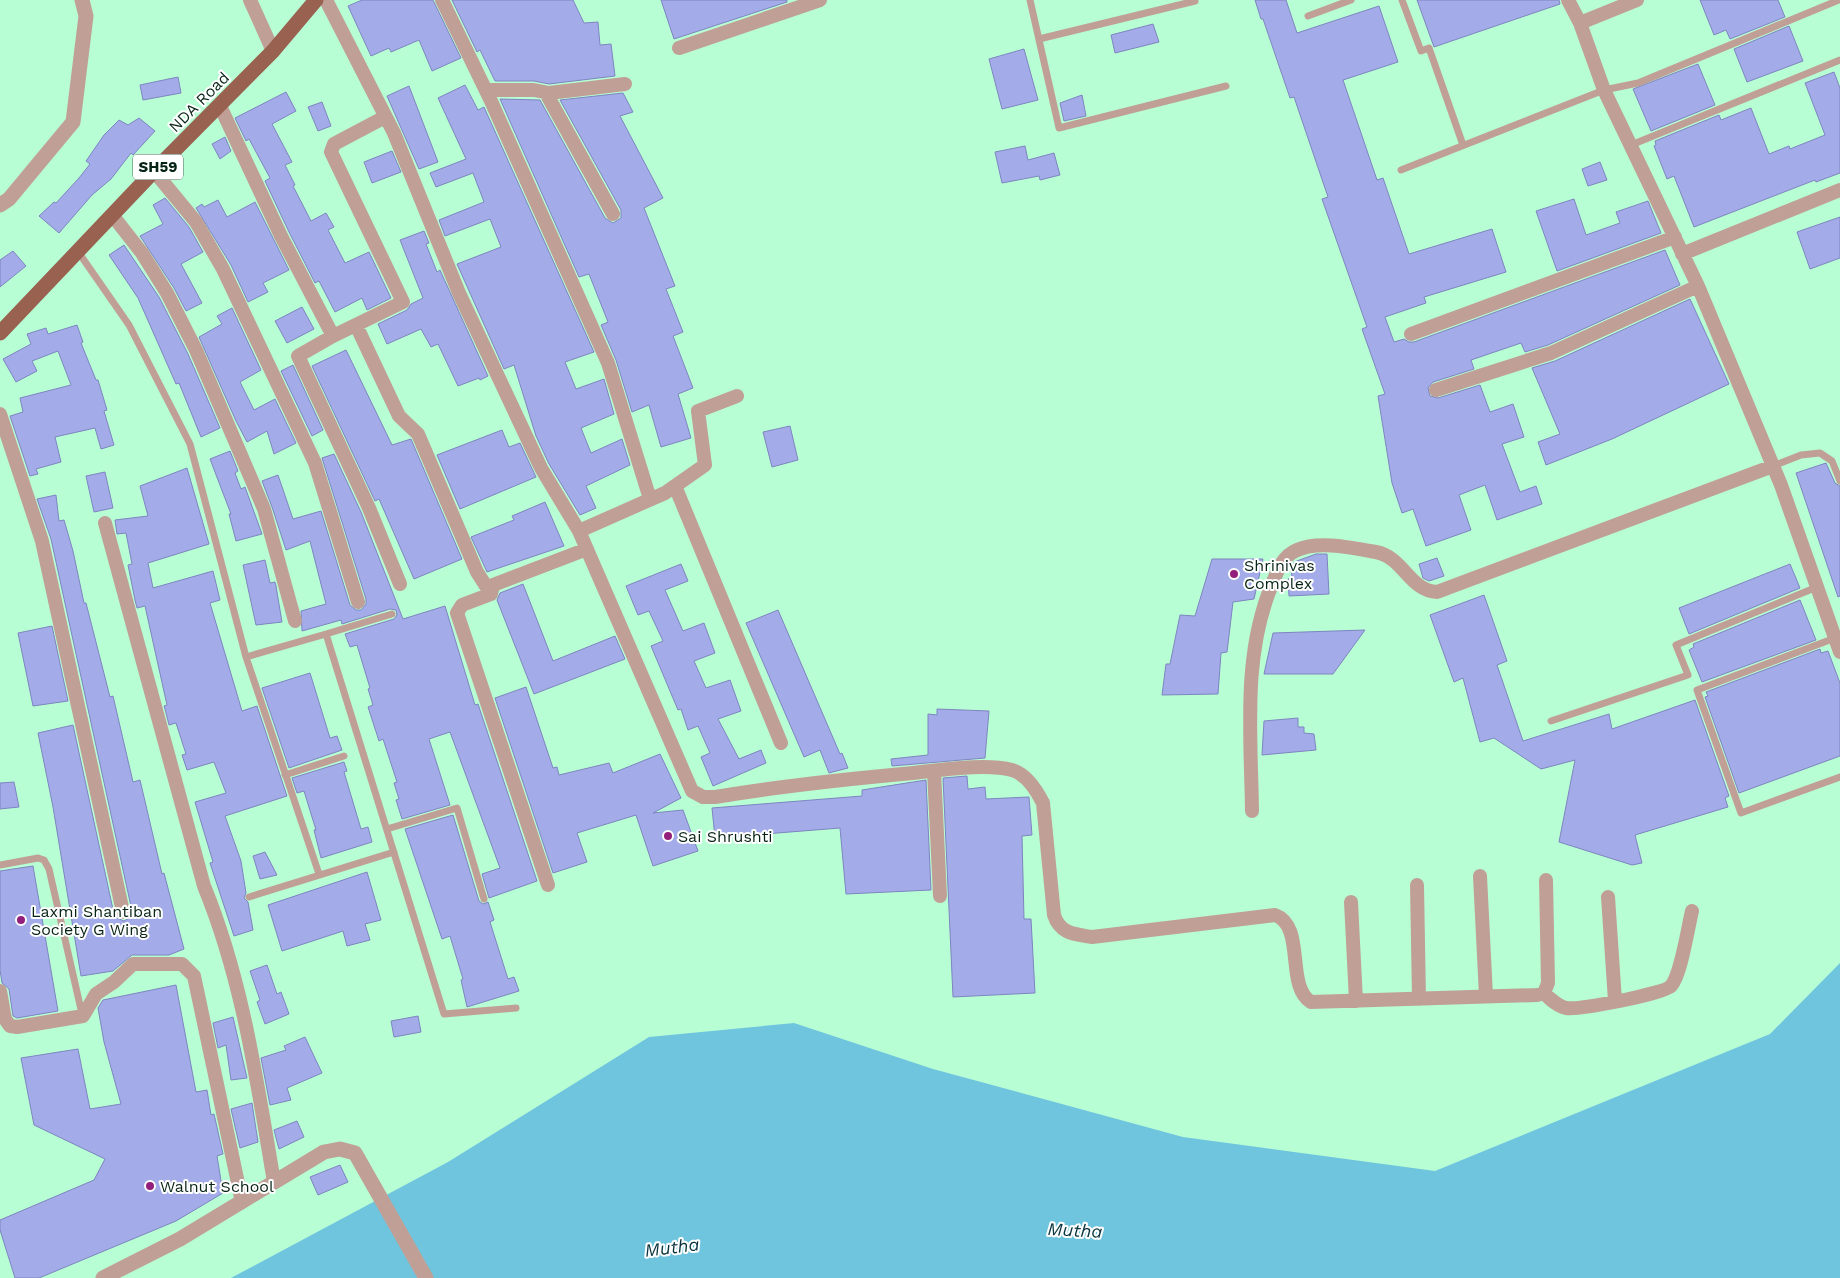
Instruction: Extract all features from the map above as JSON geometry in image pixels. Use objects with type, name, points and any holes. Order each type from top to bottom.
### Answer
[{"type":"main road","name":"NDA Road","points":[[0,333],[79,253],[154,171],[273,51],[316,0]]},
{"type":"street","points":[[0,205],[9,199],[73,122],[86,16],[82,0]]},
{"type":"street","points":[[250,0],[273,51]]},
{"type":"street","points":[[326,0],[385,117],[468,310],[541,468],[587,549],[692,791],[703,798],[790,785],[934,771],[996,768],[1014,771],[1037,792],[1043,803],[1054,915],[1060,927],[1067,933],[1092,937],[1275,915],[1280,916],[1289,928],[1300,986],[1305,998],[1311,1002],[1544,993],[1565,1008],[1654,994],[1672,985],[1676,977],[1692,911]]},
{"type":"street","points":[[442,0],[486,90],[608,363],[650,500]]},
{"type":"street","points":[[679,48],[820,0]]},
{"type":"street","points":[[1568,0],[1580,23],[1604,90],[1698,286],[1773,466],[1840,652]]},
{"type":"street","points":[[1580,23],[1637,0]]},
{"type":"street","points":[[486,90],[534,90],[546,93],[625,84]]},
{"type":"street","points":[[546,93],[613,214]]},
{"type":"street","points":[[220,106],[282,236],[333,336]]},
{"type":"street","points":[[385,117],[334,144],[331,152],[403,302],[333,336],[298,356],[368,508],[400,584]]},
{"type":"street","points":[[154,171],[196,222],[231,286],[315,464],[358,602]]},
{"type":"street","points":[[1682,254],[1840,190]]},
{"type":"street","points":[[113,216],[142,253],[167,293],[196,350],[242,462],[264,509],[295,621]]},
{"type":"street","points":[[1411,334],[1675,237]]},
{"type":"street","points":[[1436,390],[1551,353],[1698,286]]},
{"type":"street","points":[[356,325],[399,416],[418,434],[477,572],[490,594]]},
{"type":"street","points":[[579,532],[650,500],[675,486],[705,465],[698,410],[737,396]]},
{"type":"street","points":[[0,414],[42,541],[122,912]]},
{"type":"street","points":[[1252,811],[1250,691],[1256,633],[1261,609],[1279,567],[1288,556],[1298,550],[1309,547],[1329,546],[1378,552],[1395,561],[1420,587],[1428,592],[1437,592],[1773,466]]},
{"type":"street","points":[[675,486],[781,744]]},
{"type":"street","points":[[105,523],[204,886],[222,929],[248,1028],[274,1182]]},
{"type":"street","points":[[548,885],[457,613],[462,605],[490,594],[493,586],[587,549]]},
{"type":"street","points":[[934,771],[940,896]]},
{"type":"street","points":[[1480,876],[1486,996]]},
{"type":"street","points":[[1544,993],[1548,984],[1546,880]]},
{"type":"street","points":[[1417,885],[1419,999]]},
{"type":"street","points":[[1608,897],[1614,1001]]},
{"type":"street","points":[[1351,902],[1356,1001]]},
{"type":"street","points":[[0,991],[5,1019],[10,1026],[17,1027],[83,1016],[96,994],[114,982],[133,964],[182,964],[194,976],[242,1202]]},
{"type":"street","points":[[103,1278],[180,1239],[324,1152],[340,1148],[355,1153],[426,1278]]},
{"type":"lane","points":[[1030,0],[1059,128],[1226,86]]},
{"type":"lane","points":[[1308,16],[1351,0]]},
{"type":"lane","points":[[1402,0],[1421,51],[1429,48],[1463,146]]},
{"type":"lane","points":[[1401,170],[1604,90],[1638,83],[1839,0]]},
{"type":"lane","points":[[1039,38],[1194,2]]},
{"type":"lane","points":[[1631,145],[1840,60]]},
{"type":"lane","points":[[79,253],[129,325],[190,444],[246,657],[320,874]]},
{"type":"lane","points":[[1773,466],[1801,455],[1820,453],[1832,461],[1840,481]]},
{"type":"lane","points":[[1551,721],[1688,675],[1676,645],[1817,587]]},
{"type":"lane","points":[[246,657],[392,614]]},
{"type":"lane","points":[[326,634],[444,1014],[516,1008]]},
{"type":"lane","points":[[1835,638],[1697,690],[1742,813],[1840,777]]},
{"type":"lane","points":[[285,775],[344,756]]},
{"type":"lane","points":[[387,829],[457,808],[484,899]]},
{"type":"lane","points":[[249,896],[394,852]]},
{"type":"lane","points":[[0,866],[38,858],[44,860],[48,869],[83,1016]]},
{"type":"water","name":"Mutha","points":[[1840,963],[1840,1278],[231,1278],[448,1162],[649,1037],[794,1023],[933,1069],[1183,1137],[1435,1171],[1770,1034]]},
{"type":"building","points":[[362,0],[433,0],[461,58],[432,71],[419,40],[391,52],[389,48],[371,56],[348,6]]},
{"type":"building","points":[[452,0],[573,0],[584,23],[598,22],[600,45],[611,44],[615,76],[549,84],[534,81],[495,81],[480,50],[477,52]]},
{"type":"building","points":[[661,0],[787,0],[787,2],[674,39]]},
{"type":"building","points":[[1255,0],[1286,0],[1297,33],[1379,6],[1398,62],[1343,80],[1377,180],[1383,178],[1409,254],[1492,229],[1506,272],[1424,297],[1426,303],[1385,317],[1394,342],[1404,339],[1414,342],[1665,250],[1680,285],[1548,345],[1525,352],[1521,343],[1471,360],[1474,369],[1433,382],[1428,388],[1430,396],[1438,398],[1480,385],[1490,412],[1513,404],[1524,437],[1502,444],[1520,492],[1536,486],[1542,504],[1497,520],[1485,485],[1459,495],[1471,530],[1426,546],[1413,509],[1402,513],[1392,483],[1378,396],[1385,394],[1362,329],[1367,327],[1322,199],[1328,197],[1294,97],[1290,98]]},
{"type":"building","points":[[1417,0],[1559,0],[1560,4],[1434,47]]},
{"type":"building","points":[[1700,0],[1778,0],[1785,17],[1730,39],[1726,30],[1714,35]]},
{"type":"building","points":[[1153,24],[1159,42],[1115,53],[1111,35]]},
{"type":"building","points":[[1789,26],[1803,61],[1747,82],[1734,49]]},
{"type":"building","points":[[1024,49],[1038,100],[1002,109],[989,59]]},
{"type":"building","points":[[1698,64],[1715,105],[1651,131],[1633,89]]},
{"type":"building","points":[[1834,72],[1840,88],[1840,173],[1816,182],[1815,180],[1694,227],[1674,176],[1667,179],[1654,146],[1656,145],[1655,141],[1719,115],[1721,120],[1751,108],[1769,154],[1789,146],[1790,149],[1825,135],[1805,83]]},
{"type":"building","points":[[178,77],[181,93],[143,100],[140,85]]},
{"type":"building","points":[[465,85],[478,110],[484,107],[594,352],[565,362],[576,389],[604,379],[614,414],[581,428],[591,453],[622,439],[630,465],[586,486],[596,508],[580,515],[549,464],[536,436],[514,365],[504,369],[457,264],[501,247],[490,219],[445,236],[439,220],[484,202],[473,173],[436,187],[430,173],[466,159],[438,98]]},
{"type":"building","points":[[409,86],[438,162],[419,169],[387,96]]},
{"type":"building","points":[[286,92],[296,111],[272,124],[292,162],[285,165],[295,185],[293,186],[311,221],[326,213],[334,227],[328,230],[345,263],[369,252],[391,298],[367,310],[362,298],[335,312],[319,281],[315,283],[265,181],[270,178],[249,139],[246,141],[235,118]]},
{"type":"building","points":[[623,93],[633,112],[620,116],[663,198],[644,208],[675,286],[666,289],[683,332],[673,336],[693,388],[678,394],[691,438],[661,447],[649,405],[632,412],[616,360],[601,325],[608,322],[589,274],[579,277],[500,99],[540,100],[605,218],[613,223],[621,218],[621,210],[560,100]]},
{"type":"building","points":[[1082,95],[1086,116],[1064,121],[1060,103]]},
{"type":"building","points":[[322,102],[331,126],[318,131],[308,107]]},
{"type":"building","points":[[139,118],[155,131],[133,155],[131,153],[111,179],[92,195],[59,233],[39,216],[54,202],[56,203],[79,178],[90,164],[86,161],[104,135],[119,120],[128,125]]},
{"type":"building","points":[[225,137],[231,151],[220,159],[212,144]]},
{"type":"building","points":[[1025,146],[1028,160],[1054,153],[1060,175],[1040,180],[1039,176],[1002,183],[995,152]]},
{"type":"building","points":[[392,151],[401,172],[372,183],[364,162]]},
{"type":"building","points":[[1600,162],[1607,180],[1588,186],[1582,169]]},
{"type":"building","points":[[165,198],[189,227],[203,252],[181,264],[202,303],[186,311],[174,288],[140,236],[163,224],[153,205]]},
{"type":"building","points":[[1574,199],[1586,235],[1620,223],[1616,212],[1648,201],[1661,233],[1557,271],[1536,211]]},
{"type":"building","points":[[218,200],[227,217],[255,202],[289,270],[263,283],[268,292],[248,302],[231,265],[196,208],[202,204],[204,207]]},
{"type":"building","points":[[1840,217],[1840,258],[1810,269],[1797,232]]},
{"type":"building","points":[[424,231],[429,243],[426,244],[437,272],[440,270],[488,376],[480,380],[479,378],[458,386],[438,344],[431,347],[421,329],[387,344],[378,324],[407,310],[411,304],[423,298],[400,240]]},
{"type":"building","points":[[124,245],[159,297],[188,354],[220,428],[201,437],[179,383],[176,384],[138,298],[109,255]]},
{"type":"building","points":[[13,251],[26,266],[0,287],[0,260]]},
{"type":"building","points":[[1690,299],[1729,384],[1612,439],[1546,465],[1538,442],[1560,434],[1532,368],[1555,361]]},
{"type":"building","points":[[302,307],[314,329],[287,343],[275,321]]},
{"type":"building","points":[[232,308],[261,370],[240,382],[254,410],[275,399],[296,443],[274,454],[267,431],[247,442],[199,337],[222,324],[217,316]]},
{"type":"building","points":[[77,325],[83,342],[81,343],[96,380],[98,380],[107,410],[104,411],[114,445],[101,449],[95,428],[55,437],[61,462],[36,469],[38,474],[30,476],[10,416],[23,412],[20,398],[71,385],[58,351],[32,361],[37,371],[16,382],[3,359],[31,344],[27,334],[46,328],[48,334]]},
{"type":"building","points":[[346,350],[392,445],[411,439],[462,559],[414,579],[379,499],[375,501],[312,366]]},
{"type":"building","points":[[293,365],[323,430],[312,436],[281,371]]},
{"type":"building","points":[[790,426],[798,460],[772,467],[763,432]]},
{"type":"building","points":[[502,430],[509,447],[520,443],[536,477],[460,509],[437,455]]},
{"type":"building","points":[[230,451],[238,471],[235,473],[241,489],[245,487],[262,534],[236,541],[229,514],[231,514],[210,459]]},
{"type":"building","points":[[334,454],[361,512],[403,619],[445,606],[475,705],[478,704],[537,881],[489,898],[482,874],[500,868],[450,732],[429,739],[450,805],[402,819],[396,800],[399,799],[394,783],[397,782],[383,739],[379,741],[368,707],[373,705],[368,689],[370,688],[357,645],[350,647],[345,634],[394,619],[397,615],[396,610],[390,609],[342,624],[341,620],[302,631],[301,611],[326,604],[310,541],[286,550],[262,481],[278,475],[293,519],[321,511],[350,605],[356,610],[361,610],[366,604],[366,599],[322,458]]},
{"type":"building","points":[[1826,463],[1835,483],[1840,486],[1840,596],[1838,597],[1796,473]]},
{"type":"building","points":[[187,468],[209,544],[148,563],[153,588],[213,571],[220,600],[210,603],[242,711],[257,706],[287,796],[225,816],[241,861],[246,893],[244,898],[248,902],[253,930],[234,936],[210,863],[213,862],[195,802],[226,793],[214,762],[187,770],[182,755],[186,754],[176,723],[169,725],[164,706],[167,705],[145,606],[137,608],[128,565],[132,564],[126,533],[117,534],[115,520],[148,516],[140,486]]},
{"type":"building","points":[[105,472],[113,508],[94,512],[86,476]]},
{"type":"building","points":[[56,495],[59,521],[64,520],[73,551],[84,603],[86,603],[110,697],[113,696],[133,782],[140,780],[162,874],[164,873],[184,949],[169,955],[132,955],[113,971],[81,976],[53,807],[38,733],[73,725],[114,914],[117,918],[124,921],[129,918],[132,911],[51,539],[37,499]]},
{"type":"building","points":[[545,502],[564,546],[487,572],[471,537],[514,520],[512,516]]},
{"type":"building","points":[[1316,554],[1327,554],[1329,594],[1289,596],[1288,579],[1292,578],[1291,568],[1294,568],[1294,562]]},
{"type":"building","points":[[1437,558],[1444,576],[1429,581],[1423,578],[1419,564]]},
{"type":"building","points":[[1212,559],[1263,559],[1254,599],[1233,602],[1227,652],[1221,653],[1218,694],[1162,695],[1166,664],[1170,664],[1180,615],[1195,616]]},
{"type":"building","points":[[265,560],[270,583],[275,582],[282,622],[256,625],[243,565]]},
{"type":"building","points":[[681,564],[688,581],[665,590],[683,631],[704,623],[715,653],[694,661],[706,688],[730,680],[741,711],[718,719],[739,759],[761,750],[766,763],[713,786],[701,757],[710,753],[698,726],[688,730],[681,709],[678,710],[651,646],[663,641],[649,611],[638,615],[626,586]]},
{"type":"building","points":[[1790,564],[1800,588],[1689,634],[1679,608]]},
{"type":"building","points":[[523,584],[553,661],[615,636],[625,659],[534,694],[497,600],[500,593]]},
{"type":"building","points":[[1484,595],[1507,661],[1497,665],[1523,741],[1609,714],[1612,729],[1695,700],[1729,796],[1725,798],[1728,807],[1635,835],[1642,863],[1632,865],[1559,842],[1575,760],[1541,769],[1494,738],[1480,742],[1463,678],[1454,682],[1430,615]]},
{"type":"building","points":[[1800,600],[1816,640],[1702,682],[1689,650],[1694,647],[1693,644]]},
{"type":"building","points":[[778,610],[840,754],[842,753],[848,768],[829,773],[820,750],[804,757],[746,623]]},
{"type":"building","points":[[52,626],[68,701],[33,706],[18,633]]},
{"type":"building","points":[[1365,630],[1333,674],[1264,674],[1273,633]]},
{"type":"building","points":[[1820,649],[1821,653],[1828,651],[1840,683],[1840,756],[1739,793],[1705,697],[1708,696],[1706,692]]},
{"type":"building","points":[[310,673],[330,738],[337,736],[342,750],[289,768],[262,688]]},
{"type":"building","points":[[526,687],[553,768],[557,767],[559,775],[609,763],[613,773],[660,754],[681,798],[653,813],[683,810],[698,851],[653,866],[636,815],[577,833],[587,862],[553,873],[495,698]]},
{"type":"building","points":[[937,709],[989,711],[985,758],[892,766],[891,759],[928,755],[928,714],[937,715]]},
{"type":"building","points":[[1298,718],[1298,727],[1304,727],[1304,733],[1314,734],[1316,750],[1262,755],[1264,721]]},
{"type":"building","points":[[344,762],[347,771],[344,772],[361,829],[368,827],[372,842],[321,858],[314,830],[316,830],[304,791],[297,793],[292,778]]},
{"type":"building","points":[[967,776],[968,789],[985,787],[986,799],[1029,797],[1032,835],[1022,836],[1024,919],[1031,919],[1035,993],[953,997],[943,778]]},
{"type":"building","points":[[926,780],[931,890],[846,894],[840,828],[715,838],[712,808],[862,796],[862,790]]},
{"type":"building","points":[[14,782],[19,807],[0,809],[0,783]]},
{"type":"building","points":[[453,815],[479,901],[483,904],[488,902],[494,920],[490,922],[508,979],[514,977],[519,991],[467,1007],[461,980],[463,979],[450,936],[442,939],[405,829]]},
{"type":"building","points":[[265,852],[277,875],[260,879],[253,856]]},
{"type":"building","name":"Laxmi Shantiban Society G Wing","points":[[33,866],[58,1011],[17,1018],[13,1016],[9,989],[2,983],[0,970],[0,871]]},
{"type":"building","points":[[367,872],[381,920],[365,924],[370,940],[347,946],[343,931],[282,951],[268,905]]},
{"type":"building","points":[[267,965],[277,994],[281,992],[289,1014],[265,1024],[257,1002],[260,1000],[250,971]]},
{"type":"building","name":"Walnut School","points":[[176,985],[196,1092],[207,1090],[211,1115],[214,1114],[223,1154],[217,1156],[223,1193],[176,1221],[39,1278],[15,1278],[0,1230],[0,1220],[94,1180],[105,1159],[34,1125],[21,1058],[78,1049],[90,1109],[121,1104],[104,1042],[98,1008],[103,1000]]},
{"type":"building","points":[[418,1016],[421,1032],[394,1037],[391,1021]]},
{"type":"building","points":[[233,1017],[247,1078],[231,1080],[226,1045],[218,1048],[213,1023]]},
{"type":"building","points":[[305,1037],[322,1073],[287,1088],[291,1100],[270,1105],[261,1058],[286,1050],[284,1046]]},
{"type":"building","points":[[252,1103],[258,1142],[240,1148],[231,1109]]},
{"type":"building","points":[[297,1121],[304,1137],[279,1149],[274,1130]]},
{"type":"building","points":[[340,1165],[348,1182],[318,1195],[310,1177]]},
{"type":"place","name":"Shrinivas Complex","points":[[1234,574]]},
{"type":"place","name":"Sai Shrushti","points":[[668,836]]},
{"type":"place","name":"Laxmi Shantiban Society G Wing","points":[[21,920]]},
{"type":"place","name":"Walnut School","points":[[150,1186]]}]
